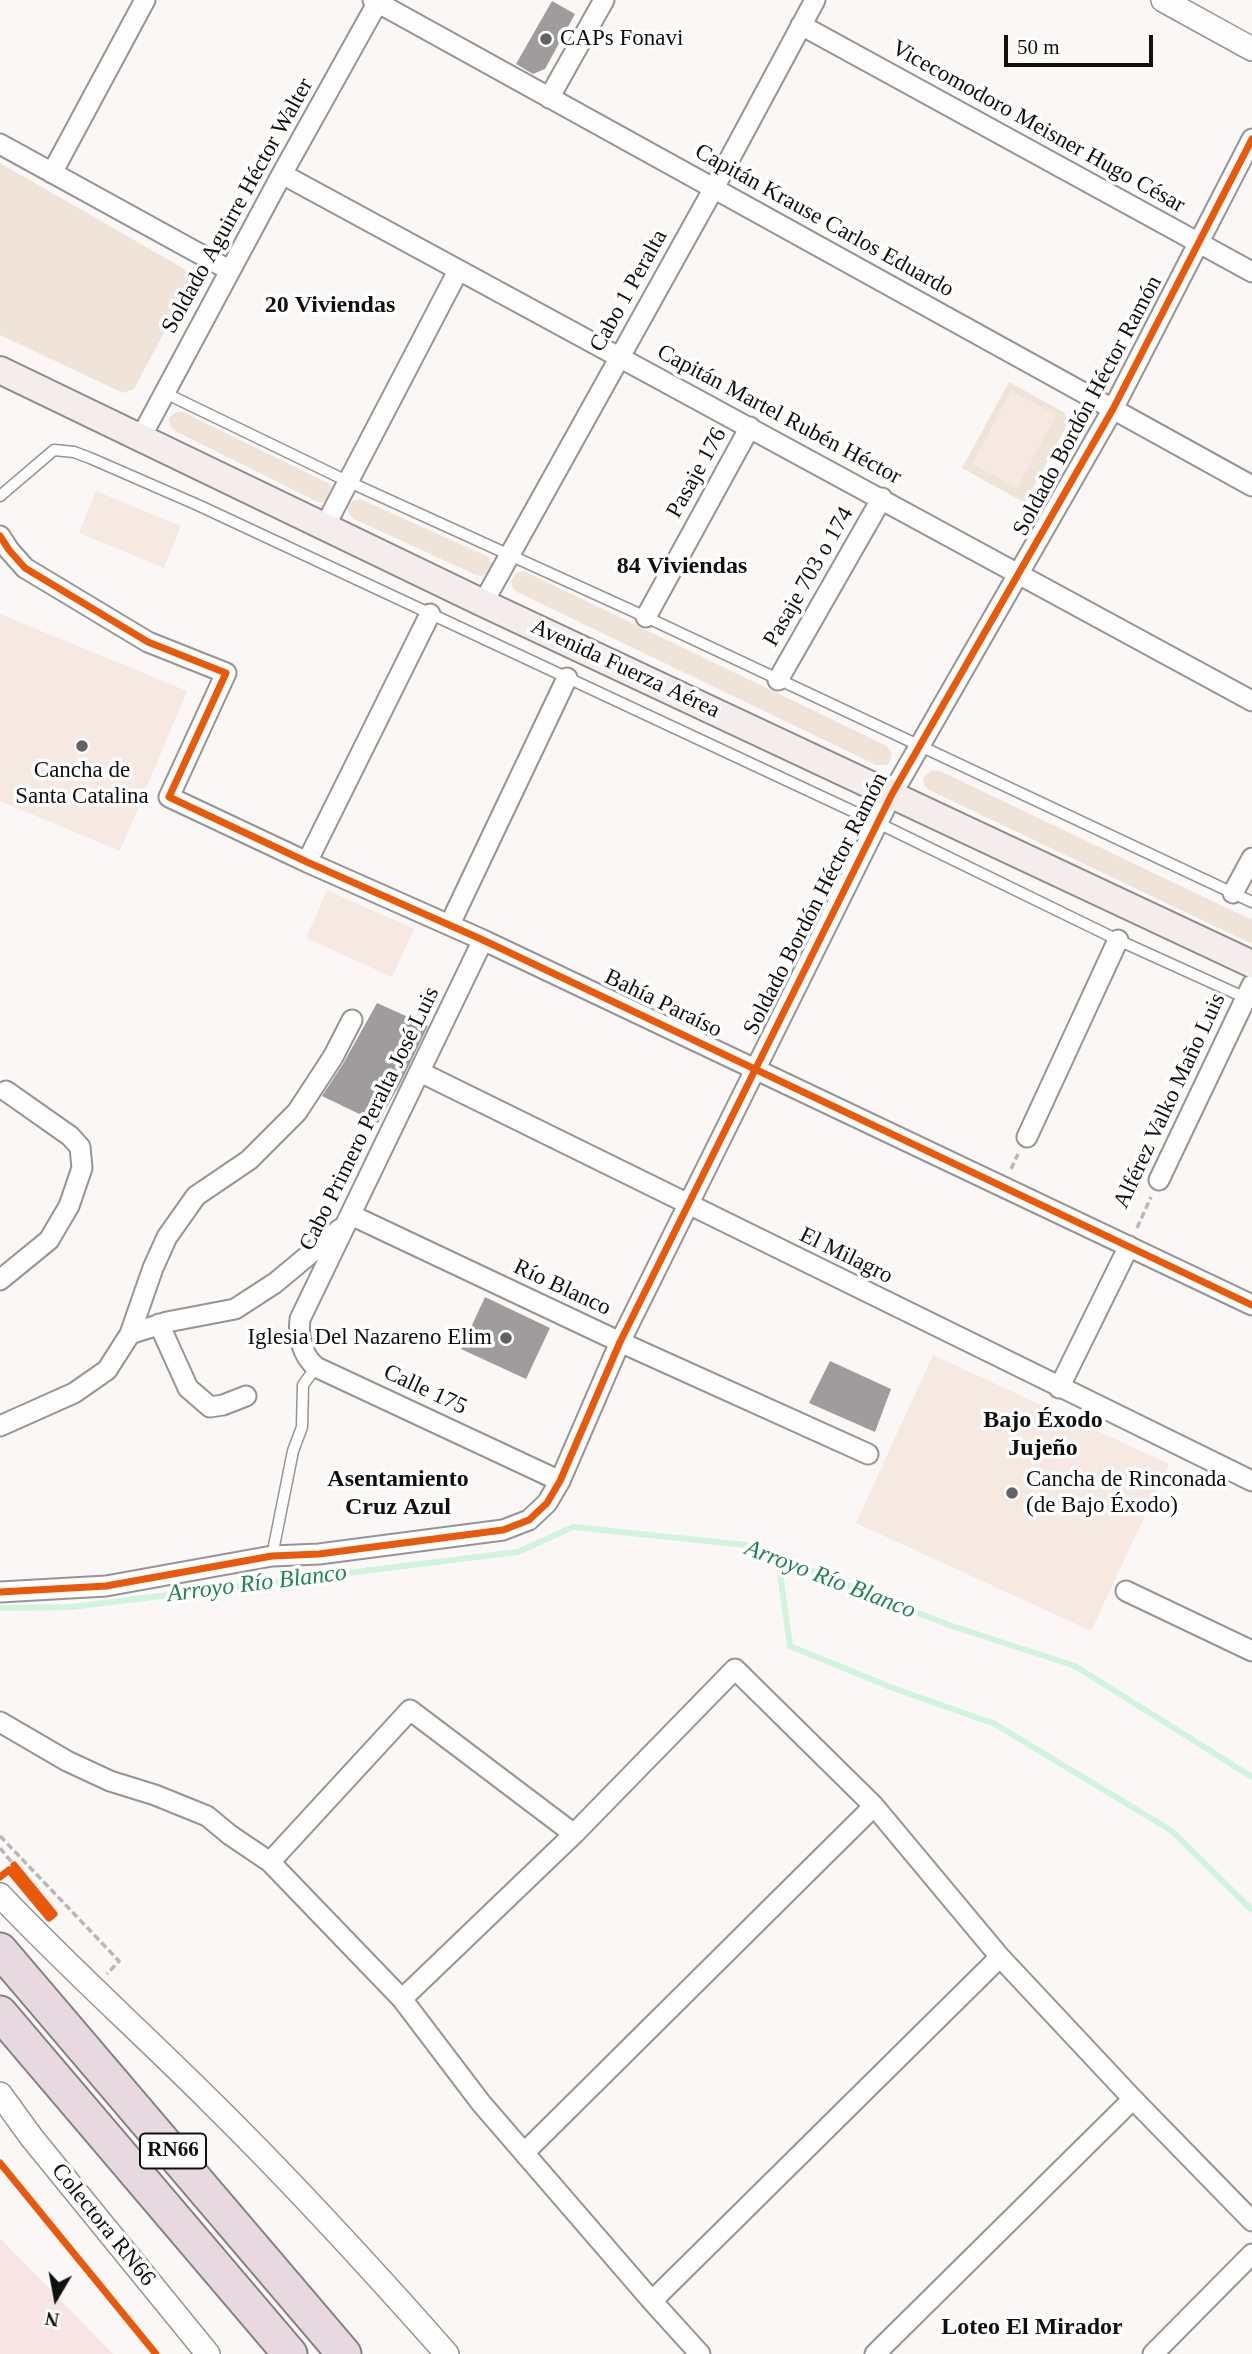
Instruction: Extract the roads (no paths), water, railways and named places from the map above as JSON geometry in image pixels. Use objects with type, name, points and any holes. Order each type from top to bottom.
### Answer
[{"type":"highway","name":"RN66","points":[[0,1950],[344,2354]]},
{"type":"highway","name":"RN66","points":[[0,2013],[290,2354]]},
{"type":"main road","name":"Avenida Fuerza Aérea","points":[[0,370],[483,603],[1252,964]]},
{"type":"street","points":[[52,173],[145,0]]},
{"type":"street","points":[[549,97],[604,0]]},
{"type":"street","name":"Cabo 1 Peralta","points":[[483,603],[621,357],[815,0]]},
{"type":"street","points":[[1163,0],[1252,49]]},
{"type":"street","name":"Capitán Krause Carlos Eduardo","points":[[377,1],[1252,486]]},
{"type":"street","name":"Soldado Aguirre Héctor Walter","points":[[141,437],[229,270],[377,1]]},
{"type":"street","name":"Vicecomodoro Meisner Hugo César","points":[[801,25],[1252,272]]},
{"type":"street","name":"Soldado Bordón Héctor Ramón","points":[[0,1592],[106,1586],[272,1556],[320,1554],[503,1530],[529,1520],[547,1503],[561,1480],[620,1342],[892,794],[1113,409],[1252,139]]},
{"type":"street","points":[[0,144],[229,270]]},
{"type":"street","name":"Capitán Martel Rubén Héctor","points":[[282,174],[1252,701]]},
{"type":"street","points":[[325,526],[458,271]]},
{"type":"street","name":"Pasaje 176","points":[[646,617],[750,427]]},
{"type":"street","name":"Pasaje 703 o 174","points":[[778,680],[881,498]]},
{"type":"street","name":"Bahía Paraíso","points":[[0,536],[25,568],[148,642],[226,673],[169,797],[307,862],[450,924],[1252,1305]]},
{"type":"street","points":[[307,862],[430,614]]},
{"type":"street","points":[[450,924],[567,678]]},
{"type":"street","points":[[1233,893],[1252,858]]},
{"type":"street","name":"Cabo Primero Peralta José Luis","points":[[316,1367],[308,1360],[299,1333],[300,1319],[483,940]]},
{"type":"street","points":[[1027,1137],[1118,940]]},
{"type":"street","name":"Alférez Valko Maño Luis","points":[[1159,1180],[1250,994]]},
{"type":"street","points":[[0,1426],[74,1393],[107,1370],[130,1334],[167,1237],[196,1196],[249,1160],[297,1112],[352,1020]]},
{"type":"street","name":"El Milagro","points":[[420,1072],[1252,1481]]},
{"type":"street","points":[[0,1280],[49,1240],[69,1206],[82,1168],[80,1147],[70,1136],[6,1091]]},
{"type":"street","points":[[130,1334],[159,1324],[235,1309],[300,1263],[349,1219]]},
{"type":"street","name":"Río Blanco","points":[[349,1219],[868,1454]]},
{"type":"street","name":"Alférez Valko Maño Luis","points":[[1059,1388],[1129,1246]]},
{"type":"street","points":[[159,1324],[188,1388],[210,1407],[246,1396]]},
{"type":"street","name":"Calle 175","points":[[316,1367],[561,1480]]},
{"type":"street","points":[[1126,1591],[1252,1651]]},
{"type":"street","points":[[402,1999],[574,1834],[735,1668],[874,1805],[1000,1957],[1252,2221]]},
{"type":"street","points":[[270,1863],[410,1710],[574,1834]]},
{"type":"street","points":[[0,1722],[67,1761],[99,1776],[207,1816],[270,1863],[402,1999],[481,2103],[700,2354]]},
{"type":"street","points":[[525,2152],[874,1805]]},
{"type":"street","points":[[8,1887],[93,1989],[211,2102],[351,2244],[447,2354]]},
{"type":"street","points":[[652,2301],[1000,1957]]},
{"type":"street","name":"Colectora RN66","points":[[0,2094],[32,2138],[208,2354]]},
{"type":"street","points":[[875,2354],[1133,2099]]},
{"type":"street","points":[[1153,2354],[1252,2254]]},
{"type":"lane","points":[[165,393],[347,481],[646,617],[1252,902]]},
{"type":"lane","points":[[0,496],[54,450],[74,452],[200,506],[878,823],[1118,940],[1250,994]]},
{"type":"lane","points":[[272,1556],[293,1451],[302,1427],[303,1385],[316,1367]]},
{"type":"waterway","name":"Arroyo Río Blanco","points":[[0,1608],[71,1607],[518,1552],[573,1527],[746,1545],[949,1625],[1075,1666],[1252,1777]]},
{"type":"waterway","points":[[778,1558],[790,1646],[890,1687],[995,1724],[1172,1831],[1252,1910]]},
{"type":"place","name":"CAPs Fonavi","points":[[546,39]]},
{"type":"place","name":"Cancha de Santa Catalina","points":[[82,746]]},
{"type":"place","name":"Iglesia Del Nazareno Elim","points":[[506,1338]]},
{"type":"place","name":"Cancha de Rinconada (de Bajo Éxodo)","points":[[1012,1493]]},
{"type":"district","name":"20 Viviendas","points":[[330,306]]},
{"type":"district","name":"84 Viviendas","points":[[682,567]]},
{"type":"district","name":"Bajo Éxodo Jujeño","points":[[1043,1435]]},
{"type":"district","name":"Asentamiento Cruz Azul","points":[[398,1494]]},
{"type":"district","name":"Loteo El Mirador","points":[[1032,2328]]}]
